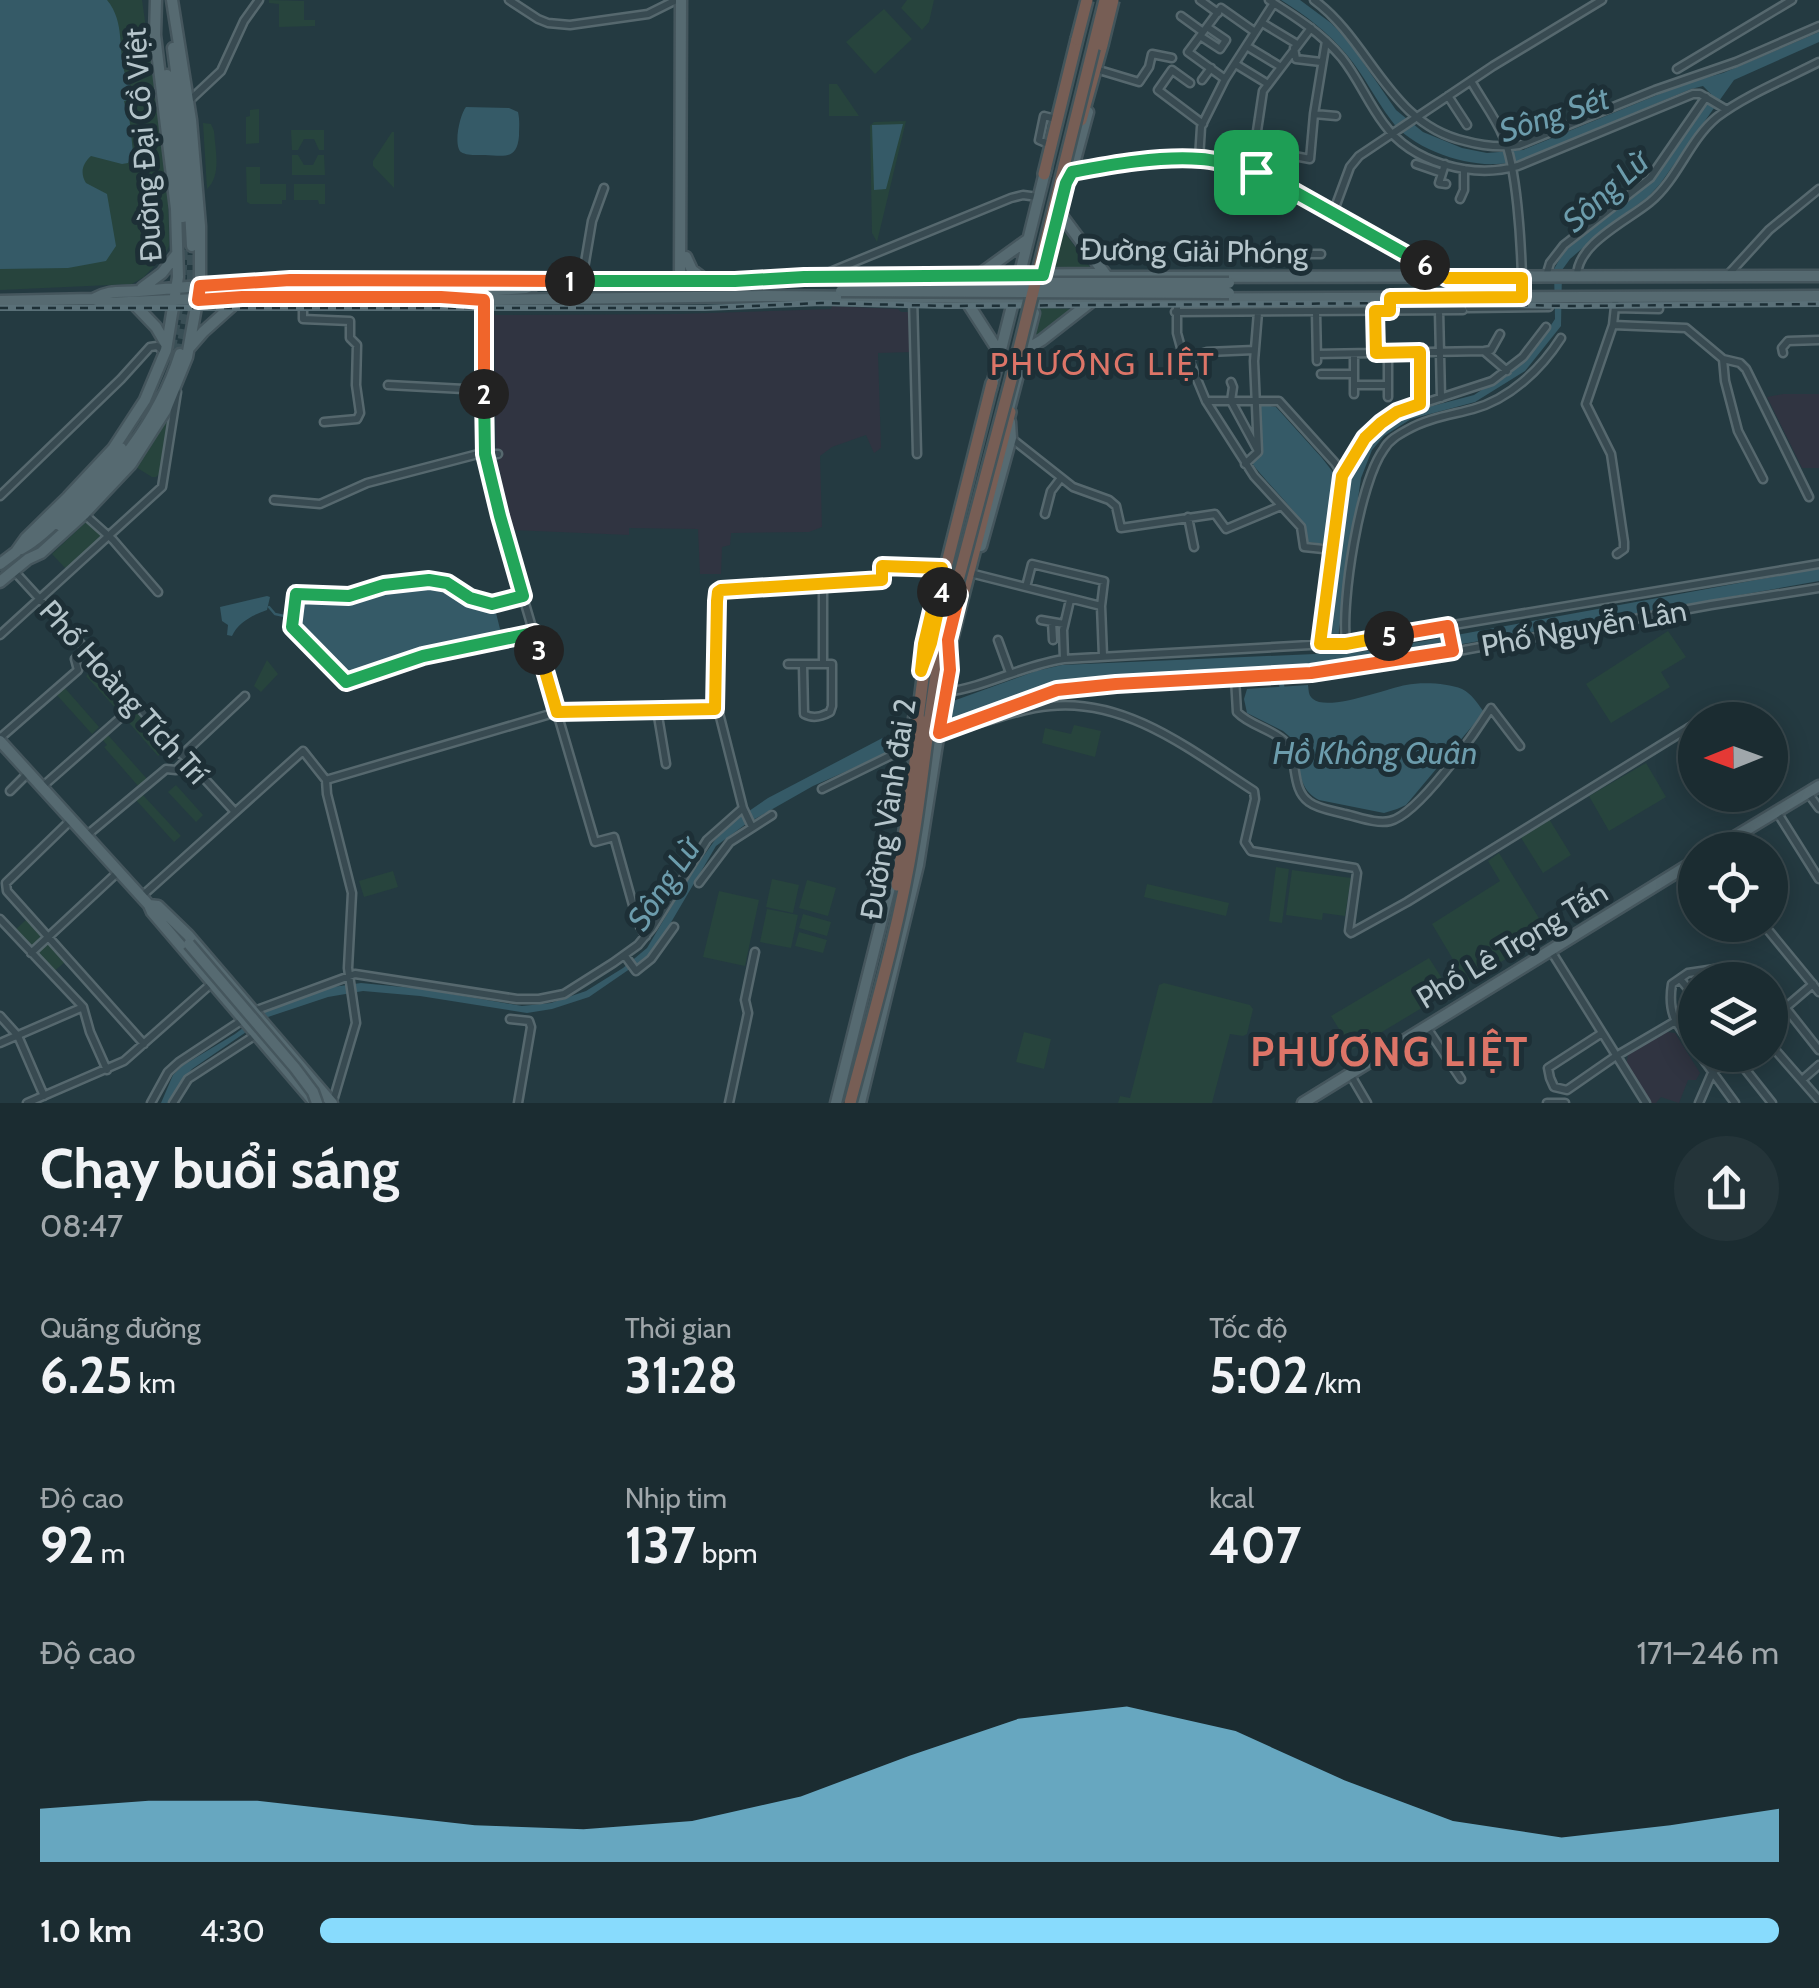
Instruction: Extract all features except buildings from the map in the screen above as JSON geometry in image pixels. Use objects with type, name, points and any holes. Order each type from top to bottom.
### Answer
[{"type":"highway","points":[[1044,174],[1077,39],[1100,2]]},
{"type":"highway","points":[[1069,177],[1074,142],[1102,46],[1100,2]]},
{"type":"highway","name":"Đường Vành đai 2","points":[[843,1103],[901,904],[919,769],[942,641],[1023,333],[1100,2]]},
{"type":"highway","points":[[919,769],[916,731],[928,639],[992,383]]},
{"type":"highway","points":[[919,769],[1010,412]]},
{"type":"main road","name":"Đường Đại Cồ Việt","points":[[172,0],[198,193],[188,249],[176,287],[174,350]]},
{"type":"main road","points":[[678,0],[684,281]]},
{"type":"main road","points":[[950,670],[948,640],[959,595],[1098,70],[1100,2]]},
{"type":"main road","points":[[1044,174],[1043,141],[1048,117],[1100,2]]},
{"type":"main road","points":[[921,671],[1044,174],[1100,2]]},
{"type":"main road","points":[[1069,177],[1070,144],[1100,2]]},
{"type":"main road","points":[[157,5],[188,249],[208,272],[232,282]]},
{"type":"main road","points":[[134,297],[188,249],[187,156],[172,42],[174,21]]},
{"type":"main road","points":[[1024,350],[1098,299],[1105,276],[1059,212]]},
{"type":"main road","points":[[986,299],[992,285],[982,276],[1028,240]]},
{"type":"main road","name":"Đường Đại Cồ Việt","points":[[174,350],[198,300],[200,286],[188,249]]},
{"type":"main road","points":[[664,281],[683,259]]},
{"type":"main road","points":[[683,259],[709,281]]},
{"type":"main road","name":"Đường Giải Phóng","points":[[134,297],[176,287],[232,282],[382,280],[709,281],[1019,275],[1571,278]]},
{"type":"main road","points":[[1571,278],[1819,276]]},
{"type":"main road","points":[[1725,277],[1726,297]]},
{"type":"main road","points":[[769,280],[841,287],[1229,288],[1270,278]]},
{"type":"main road","points":[[1522,278],[1522,297]]},
{"type":"main road","points":[[484,300],[494,290],[526,288],[540,281]]},
{"type":"main road","points":[[582,281],[582,299]]},
{"type":"main road","points":[[766,296],[841,287]]},
{"type":"main road","points":[[1229,288],[1284,298]]},
{"type":"main road","points":[[0,301],[94,299],[107,292],[134,297],[174,350],[177,386],[139,452],[84,514],[41,553],[28,559]]},
{"type":"main road","points":[[1550,302],[1565,298],[1616,303],[1819,296]]},
{"type":"main road","name":"Đường Giải Phóng","points":[[134,297],[175,301],[242,297],[1284,298],[1390,304],[1522,297],[1550,302]]},
{"type":"main road","points":[[0,564],[16,552],[113,448],[174,350],[203,332],[242,297]]},
{"type":"main road","points":[[964,299],[999,352]]},
{"type":"main road","points":[[1008,320],[1032,321]]},
{"type":"main road","points":[[0,582],[28,559],[126,456],[159,406],[174,350]]},
{"type":"main road","points":[[843,1103],[854,1033],[901,838],[924,644],[976,424],[992,383]]},
{"type":"main road","points":[[860,1103],[908,911],[950,670],[1011,438],[1010,412]]},
{"type":"main road","points":[[942,592],[959,595]]},
{"type":"main road","points":[[0,740],[146,900],[152,912],[189,944],[313,1092],[325,1100]]},
{"type":"main road","points":[[1788,805],[1819,786]]},
{"type":"main road","points":[[1744,832],[1777,812]]},
{"type":"main road","points":[[901,838],[921,846]]},
{"type":"main road","name":"Phố Lê Trọng Tấn","points":[[1304,1103],[1678,872]]},
{"type":"main road","points":[[169,924],[213,982],[267,1025],[325,1100]]},
{"type":"main road","points":[[169,924],[252,1014],[257,1034],[294,1076],[325,1100]]},
{"type":"main road","points":[[854,1033],[877,1039]]},
{"type":"main road","points":[[294,1076],[303,1068]]},
{"type":"street","points":[[188,102],[221,71],[244,21],[259,0]]},
{"type":"street","points":[[510,0],[543,21],[570,24],[648,14],[678,0]]},
{"type":"street","points":[[1200,0],[1218,13]]},
{"type":"street","points":[[1314,0],[1350,34],[1398,102],[1414,118],[1458,140],[1507,149],[1736,62],[1819,26]]},
{"type":"street","points":[[1333,213],[1350,166],[1359,156],[1602,0]]},
{"type":"street","points":[[1677,69],[1792,0]]},
{"type":"street","points":[[1199,158],[1203,124],[1271,2],[1312,28],[1344,60],[1386,127],[1420,156],[1464,169],[1488,171],[1510,166],[1689,96],[1700,94],[1727,110]]},
{"type":"street","points":[[1226,78],[1188,52],[1221,8],[1254,32]]},
{"type":"street","points":[[1181,16],[1204,32]]},
{"type":"street","points":[[1264,24],[1295,46]]},
{"type":"street","points":[[1245,169],[1254,151],[1263,91],[1312,28]]},
{"type":"street","points":[[1256,172],[1264,154],[1310,159],[1326,41]]},
{"type":"street","points":[[1295,46],[1296,59],[1321,62]]},
{"type":"street","points":[[1248,47],[1281,66]]},
{"type":"street","points":[[1098,70],[1138,82],[1149,67],[1152,54],[1172,58]]},
{"type":"street","points":[[1571,278],[1581,257],[1651,202],[1710,124],[1727,110],[1819,62]]},
{"type":"street","points":[[1237,65],[1268,84]]},
{"type":"street","points":[[1202,80],[1211,68]]},
{"type":"street","points":[[1190,83],[1172,70],[1158,90],[1203,124]]},
{"type":"street","points":[[184,74],[207,84]]},
{"type":"street","points":[[1472,81],[1507,149],[1520,234],[1522,278]]},
{"type":"street","points":[[1448,96],[1467,125]]},
{"type":"street","points":[[1549,278],[1550,263],[1564,244],[1650,178],[1706,97]]},
{"type":"street","points":[[1314,114],[1336,116]]},
{"type":"street","points":[[1069,177],[1141,162],[1199,158],[1245,169],[1277,182],[1447,278]]},
{"type":"street","points":[[1416,164],[1442,173]]},
{"type":"street","points":[[1445,164],[1439,182],[1446,184]]},
{"type":"street","points":[[1460,199],[1464,169]]},
{"type":"street","points":[[582,281],[592,221],[604,188]]},
{"type":"street","points":[[1725,277],[1769,230],[1819,188]]},
{"type":"street","points":[[818,277],[1011,198],[1023,194],[1038,197]]},
{"type":"street","points":[[1270,254],[1320,254]]},
{"type":"street","points":[[1300,254],[1300,278]]},
{"type":"street","points":[[856,261],[859,276]]},
{"type":"street","points":[[303,297],[303,319],[350,321],[350,338],[357,345],[358,419],[324,422]]},
{"type":"street","points":[[912,298],[917,454]]},
{"type":"street","points":[[1176,299],[1175,328],[1183,355],[1188,358],[1206,402],[1245,464],[1301,527],[1304,547],[1333,550]]},
{"type":"street","points":[[484,300],[485,412],[500,516],[595,842],[614,837],[638,922],[646,936]]},
{"type":"street","name":"Đường Giải Phóng","points":[[1176,312],[1375,311],[1390,304],[1439,311],[1550,302]]},
{"type":"street","points":[[1617,554],[1624,549],[1624,542],[1611,454],[1586,404],[1613,325],[1616,303],[1659,309]]},
{"type":"street","points":[[1375,311],[1376,353]]},
{"type":"street","points":[[1439,311],[1442,398]]},
{"type":"street","points":[[1245,464],[1258,452],[1254,350],[1258,312]]},
{"type":"street","points":[[1316,312],[1317,357],[1484,352],[1491,350],[1500,334]]},
{"type":"street","points":[[1613,325],[1686,328],[1723,359],[1746,368],[1809,497]]},
{"type":"street","points":[[1324,644],[1342,476],[1365,438],[1397,412],[1492,382],[1523,357],[1546,328]]},
{"type":"street","points":[[1342,644],[1356,534],[1368,484],[1386,445],[1412,427],[1479,408],[1516,388],[1533,374],[1561,338]]},
{"type":"street","points":[[1782,353],[1788,341],[1819,340]]},
{"type":"street","points":[[0,496],[150,347],[174,350]]},
{"type":"street","points":[[1188,358],[1206,352],[1254,350]]},
{"type":"street","points":[[1420,352],[1420,404]]},
{"type":"street","points":[[1484,352],[1507,371]]},
{"type":"street","points":[[1388,353],[1388,396]]},
{"type":"street","points":[[1354,354],[1354,390],[1388,385]]},
{"type":"street","points":[[1723,359],[1738,431],[1763,479]]},
{"type":"street","points":[[1321,374],[1354,374]]},
{"type":"street","points":[[1231,382],[1231,401],[1258,452]]},
{"type":"street","points":[[0,635],[162,487],[177,386]]},
{"type":"street","points":[[388,386],[484,390]]},
{"type":"street","points":[[1206,402],[1279,401],[1335,463],[1342,476]]},
{"type":"street","points":[[1011,438],[1073,488],[1109,500],[1116,506],[1121,528],[1216,514],[1226,529],[1280,506]]},
{"type":"street","points":[[274,500],[320,504],[368,482],[490,456]]},
{"type":"street","points":[[1046,514],[1052,491],[1062,478]]},
{"type":"street","points":[[84,514],[110,537],[158,592]]},
{"type":"street","points":[[1188,517],[1194,547]]},
{"type":"street","points":[[1026,588],[1032,564],[1104,581],[1100,606],[1103,656]]},
{"type":"street","points":[[945,695],[1064,659],[1342,644],[1819,564]]},
{"type":"street","points":[[715,709],[718,592],[882,580],[882,566],[942,568]]},
{"type":"street","name":"Phố Hoàng Tích Trí","points":[[14,571],[235,812]]},
{"type":"street","points":[[974,574],[1100,606]]},
{"type":"street","points":[[523,596],[492,604],[470,598],[447,583],[429,580],[384,585],[349,596],[296,594],[292,627],[346,682],[423,656],[534,633]]},
{"type":"street","points":[[822,663],[823,584]]},
{"type":"street","name":"Phố Nguyễn Lân","points":[[940,728],[1057,690],[1318,672],[1819,588]]},
{"type":"street","points":[[1064,659],[1064,624],[1070,600]]},
{"type":"street","points":[[1041,620],[1064,624]]},
{"type":"street","points":[[1052,622],[1053,640]]},
{"type":"street","points":[[1448,628],[1453,649]]},
{"type":"street","points":[[998,640],[1010,673]]},
{"type":"street","points":[[0,740],[78,670],[75,659],[87,649]]},
{"type":"street","points":[[788,664],[822,663],[832,664],[830,712],[822,717],[804,714],[803,664]]},
{"type":"street","points":[[1235,678],[1237,712],[1284,741],[1300,790],[1309,802],[1332,810],[1382,821],[1392,821],[1411,810],[1491,708],[1520,746]]},
{"type":"street","points":[[86,836],[166,769],[176,770],[244,696]]},
{"type":"street","points":[[42,788],[136,704]]},
{"type":"street","points":[[965,722],[966,726],[1038,707],[1079,705],[1120,714],[1169,736],[1254,791],[1246,842],[1250,851],[1354,868],[1357,873],[1351,934],[1678,734]]},
{"type":"street","points":[[326,780],[557,712],[715,709],[720,713],[747,818],[699,883]]},
{"type":"street","points":[[656,710],[666,764]]},
{"type":"street","points":[[822,789],[912,745]]},
{"type":"street","points":[[146,900],[302,751],[326,780],[352,892],[350,979],[356,1022],[325,1100]]},
{"type":"street","points":[[10,792],[29,772]]},
{"type":"street","points":[[1808,793],[1819,808]]},
{"type":"street","points":[[1777,812],[1819,879]]},
{"type":"street","points":[[151,1103],[178,1062],[252,1014],[366,974],[517,1000],[558,996],[572,990],[626,957],[646,936],[713,833],[747,818],[772,815]]},
{"type":"street","points":[[71,820],[6,883],[7,891],[144,1044]]},
{"type":"street","points":[[31,953],[118,871]]},
{"type":"street","points":[[0,918],[82,1007],[108,1070]]},
{"type":"street","points":[[626,957],[634,970],[650,960],[674,928]]},
{"type":"street","points":[[1778,942],[1819,992]]},
{"type":"street","points":[[1552,951],[1646,1103]]},
{"type":"street","points":[[729,1103],[748,1013],[746,1000],[755,952]]},
{"type":"street","points":[[1678,980],[1672,984],[1670,998],[1678,1027]]},
{"type":"street","points":[[26,1103],[124,1062],[213,982]]},
{"type":"street","points":[[1788,1004],[1813,984]]},
{"type":"street","points":[[0,1043],[82,1007]]},
{"type":"street","points":[[1788,1012],[1819,1050]]},
{"type":"street","points":[[0,1016],[18,1036],[44,1096]]},
{"type":"street","points":[[510,1019],[528,1021],[531,1027],[518,1103]]},
{"type":"street","points":[[1602,1033],[1548,1068],[1554,1086],[1567,1090],[1674,1022]]},
{"type":"street","points":[[1426,1027],[1461,1079]]},
{"type":"street","points":[[173,1103],[188,1079],[257,1034]]},
{"type":"street","points":[[1788,1064],[1819,1100]]},
{"type":"street","points":[[1802,1080],[1819,1066]]},
{"type":"street","points":[[1700,1103],[1712,1072]]},
{"type":"street","points":[[1712,1072],[1735,1103]]},
{"type":"street","points":[[1747,1072],[1772,1103]]},
{"type":"street","points":[[1350,1074],[1367,1103]]},
{"type":"street","points":[[1547,1103],[1565,1103]]},
{"type":"shaded area","points":[[832,306],[910,312],[912,352],[878,353],[881,448],[874,453],[866,435],[832,447],[820,456],[822,527],[809,532],[731,533],[730,545],[722,547],[721,574],[700,574],[698,529],[629,528],[629,535],[512,530],[496,452],[494,315],[677,314]]},
{"type":"shaded area","points":[[1819,394],[1819,468],[1802,468],[1767,397]]},
{"type":"shaded area","points":[[1667,1032],[1675,1033],[1678,1072],[1700,1073],[1696,1080],[1688,1080],[1679,1103],[1661,1097],[1656,1103],[1649,1103],[1626,1065],[1628,1055]]},
{"type":"green space","points":[[0,0],[142,0],[168,182],[169,246],[144,277],[132,284],[0,290]]},
{"type":"green space","points":[[269,0],[304,1],[304,20],[315,20],[315,26],[279,27],[279,4]]},
{"type":"green space","points":[[907,0],[934,0],[929,22],[922,30],[901,8]]},
{"type":"green space","points":[[884,9],[912,39],[875,74],[846,42]]},
{"type":"green space","points":[[829,84],[837,84],[859,116],[829,116]]},
{"type":"green space","points":[[259,109],[259,143],[246,144],[246,117],[250,110]]},
{"type":"green space","points":[[906,121],[877,242],[872,233],[870,126],[874,122]]},
{"type":"green space","points":[[203,123],[211,124],[214,131],[216,154],[215,177],[207,189]]},
{"type":"green space","points":[[291,130],[324,130],[324,150],[319,150],[314,139],[304,139],[298,150],[292,150]]},
{"type":"green space","points":[[394,132],[394,188],[373,166]]},
{"type":"green space","points":[[292,155],[298,155],[304,165],[313,165],[318,155],[324,155],[325,175],[292,175]]},
{"type":"green space","points":[[246,167],[260,167],[260,184],[286,184],[286,200],[282,204],[247,202]]},
{"type":"green space","points":[[294,184],[325,184],[325,204],[318,200],[294,200]]},
{"type":"green space","points":[[1065,233],[1090,267],[1089,269],[1054,269]]},
{"type":"green space","points":[[1041,308],[1076,309],[1034,343]]},
{"type":"green space","points":[[171,409],[162,471],[152,477],[134,466]]},
{"type":"green space","points":[[87,521],[100,539],[66,569],[52,554]]},
{"type":"green space","points":[[1668,631],[1686,657],[1661,672],[1670,687],[1611,723],[1586,684]]},
{"type":"green space","points":[[267,660],[278,674],[261,692],[254,686]]},
{"type":"green space","points":[[98,665],[133,703],[121,714],[86,676]]},
{"type":"green space","points":[[64,687],[99,727],[92,734],[56,694]]},
{"type":"green space","points":[[136,706],[170,746],[158,756],[124,717]]},
{"type":"green space","points":[[1074,725],[1101,731],[1095,757],[1042,743],[1045,728],[1071,734]]},
{"type":"green space","points":[[108,735],[148,780],[139,787],[104,747],[107,745],[103,740]]},
{"type":"green space","points":[[1646,763],[1666,797],[1609,831],[1589,796]]},
{"type":"green space","points":[[176,785],[203,815],[196,822],[168,792]]},
{"type":"green space","points":[[142,794],[181,836],[174,842],[136,800]]},
{"type":"green space","points":[[1549,819],[1571,855],[1543,873],[1520,836]]},
{"type":"green space","points":[[1499,853],[1548,933],[1467,983],[1432,924],[1500,881],[1488,861]]},
{"type":"green space","points":[[1276,867],[1289,869],[1282,923],[1269,921]]},
{"type":"green space","points":[[1292,870],[1351,878],[1345,916],[1323,913],[1322,920],[1286,915]]},
{"type":"green space","points":[[393,871],[398,887],[364,897],[359,881]]},
{"type":"green space","points":[[772,879],[799,885],[793,913],[766,907]]},
{"type":"green space","points":[[807,880],[836,888],[828,916],[799,908]]},
{"type":"green space","points":[[1147,884],[1229,903],[1226,916],[1144,897]]},
{"type":"green space","points":[[719,891],[759,900],[745,966],[703,957]]},
{"type":"green space","points":[[767,909],[798,915],[791,948],[760,942]]},
{"type":"green space","points":[[803,914],[831,922],[827,936],[799,928]]},
{"type":"green space","points":[[27,919],[43,937],[30,948],[15,930]]},
{"type":"green space","points":[[799,932],[827,940],[823,953],[795,946]]},
{"type":"green space","points":[[47,942],[65,962],[53,972],[35,952]]},
{"type":"green space","points":[[1429,958],[1450,991],[1352,1050],[1331,1016]]},
{"type":"green space","points":[[1164,983],[1253,1009],[1247,1034],[1230,1034],[1212,1103],[1118,1103],[1120,1096],[1130,1098],[1159,985]]},
{"type":"green space","points":[[1024,1032],[1051,1039],[1044,1069],[1016,1062]]},
{"type":"water","points":[[0,0],[107,0],[117,18],[123,67],[135,98],[124,101],[128,106],[133,152],[128,163],[122,164],[91,156],[83,172],[86,183],[107,194],[116,246],[106,261],[68,268],[0,269]]},
{"type":"water","points":[[1281,0],[1300,0],[1331,23],[1349,42],[1396,110],[1423,132],[1462,148],[1487,153],[1523,150],[1819,32],[1819,42],[1734,80],[1660,184],[1570,259],[1562,270],[1561,326],[1525,371],[1475,402],[1411,419],[1384,436],[1372,450],[1361,478],[1338,648],[1350,653],[1380,649],[1819,568],[1819,581],[1372,660],[1068,681],[1038,688],[961,715],[813,786],[746,824],[716,846],[653,953],[589,997],[527,1013],[363,991],[328,997],[268,1017],[192,1069],[170,1103],[161,1103],[173,1075],[182,1066],[264,1012],[333,987],[361,983],[423,989],[522,1006],[551,1003],[586,991],[647,948],[692,872],[733,822],[768,798],[953,701],[1062,665],[1327,651],[1351,477],[1365,446],[1377,432],[1410,412],[1474,395],[1521,364],[1555,319],[1554,269],[1566,248],[1654,180],[1711,94],[1703,86],[1691,89],[1519,161],[1468,162],[1424,147],[1400,130],[1340,47]]},
{"type":"water","points":[[466,107],[509,108],[518,112],[516,149],[498,156],[461,152],[458,130]]},
{"type":"water","points":[[903,124],[886,189],[874,190],[872,125]]},
{"type":"water","points":[[1259,404],[1276,407],[1336,476],[1328,544],[1305,542],[1300,520],[1252,463],[1260,453]]},
{"type":"water","points":[[431,586],[496,613],[501,633],[431,648],[346,674],[298,622],[299,606],[304,600],[343,602],[397,588]]},
{"type":"water","points":[[267,596],[267,610],[242,623],[232,636],[227,635],[228,625],[222,621],[220,607]]},
{"type":"water","name":"Hồ Không Quân","points":[[1442,684],[1466,691],[1484,712],[1406,805],[1384,813],[1319,800],[1312,795],[1300,775],[1296,742],[1247,713],[1247,689],[1308,685],[1313,699],[1331,703],[1406,685]]},
{"type":"waterway","points":[[269,607],[275,614],[289,617]]},
{"type":"waterway","points":[[1281,682],[1282,687]]},
{"type":"tunnel","points":[[171,349],[181,291],[183,246]]},
{"type":"tunnel","points":[[180,354],[192,287],[192,246]]},
{"type":"railway","points":[[0,308],[705,308],[821,303],[1819,304]]},
{"type":"district","name":"PHƯƠNG LIỆT","points":[[1103,363]]},
{"type":"district","name":"PHƯƠNG LIỆT","points":[[1390,1051]]},
{"type":"route","points":[[1199,158],[1256,172],[1447,278],[1522,278],[1522,297],[1390,298],[1390,311],[1375,311],[1376,353],[1420,352],[1420,404],[1381,423],[1365,438],[1342,476],[1320,644],[1346,644],[1448,626],[1453,651],[1311,673],[1057,690],[939,733],[950,670],[948,640],[959,595],[942,592],[921,671],[942,568],[882,566],[882,580],[718,592],[715,709],[557,712],[534,633],[423,656],[346,682],[292,627],[296,594],[349,596],[398,582],[429,580],[447,583],[470,598],[492,604],[523,596],[485,454],[484,300],[198,300],[200,286],[290,280],[735,281],[1043,275],[1072,172],[1199,158]]},
{"type":"water label","name":"Sông Sét","points":[[1554,114]]},
{"type":"water label","name":"Sông Lừ","points":[[1605,191]]},
{"type":"water label","name":"Sông Lừ","points":[[663,884]]}]
